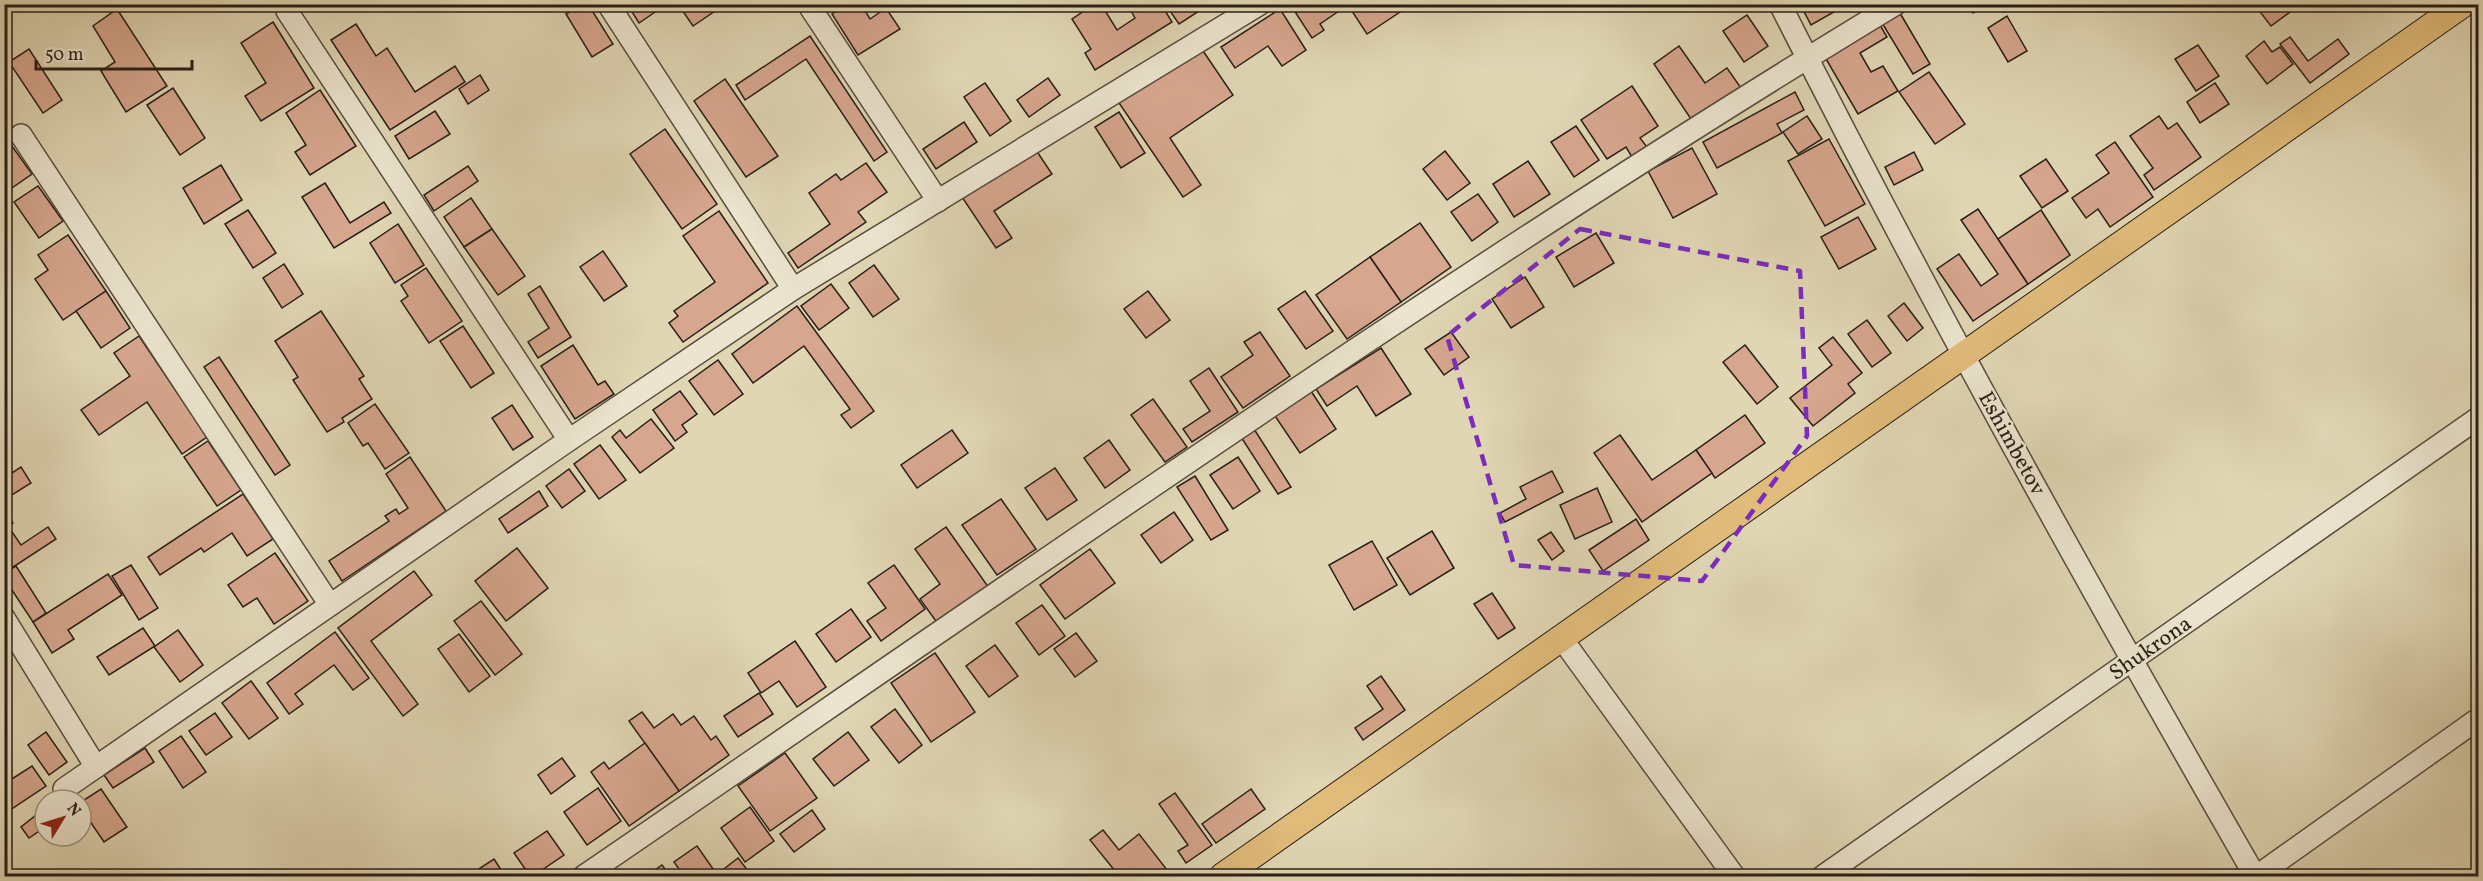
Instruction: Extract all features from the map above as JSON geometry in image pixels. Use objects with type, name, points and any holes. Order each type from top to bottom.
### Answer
[{"type":"main road","points":[[1223,876],[2463,4]]},
{"type":"street","points":[[608,4],[793,289]]},
{"type":"street","points":[[808,4],[938,201]]},
{"type":"street","points":[[65,788],[569,440],[793,289],[1260,4]]},
{"type":"street","name":"Eshimbetov","points":[[1780,4],[1962,356],[2132,662],[2256,876]]},
{"type":"street","points":[[584,876],[1335,362],[1807,58],[1896,4]]},
{"type":"street","points":[[287,11],[569,440]]},
{"type":"street","points":[[21,135],[330,605]]},
{"type":"street","name":"Shukrona","points":[[1822,876],[2132,662],[2478,418]]},
{"type":"street","points":[[4,618],[96,767]]},
{"type":"street","points":[[1562,639],[1734,876]]},
{"type":"street","points":[[2256,876],[2478,718]]},
{"type":"highlighted area","points":[[1580,229],[1800,271],[1807,436],[1702,581],[1514,565],[1447,336]]},
{"type":"building","points":[[582,4],[588,4],[613,44],[592,57],[566,14]]},
{"type":"building","points":[[627,4],[662,4],[664,6],[639,23]]},
{"type":"building","points":[[678,4],[715,4],[718,9],[693,26]]},
{"type":"building","points":[[847,4],[861,4],[870,19],[886,8],[900,29],[858,55],[832,14]]},
{"type":"building","points":[[1080,4],[1101,4],[1117,30],[1135,18],[1127,4],[1161,4],[1172,22],[1095,70],[1085,53],[1091,49],[1072,19],[1084,11]]},
{"type":"building","points":[[1173,4],[1210,4],[1179,24],[1168,8]]},
{"type":"building","points":[[1290,4],[1404,4],[1406,8],[1367,34],[1348,5],[1320,24],[1324,30],[1312,38]]},
{"type":"building","points":[[1800,4],[1848,4],[1811,25]]},
{"type":"building","points":[[1968,4],[1987,4],[1973,13]]},
{"type":"building","points":[[2000,4],[2017,4],[2004,12]]},
{"type":"building","points":[[2254,4],[2301,4],[2271,26]]},
{"type":"building","points":[[1897,8],[1930,64],[1913,74],[1879,18]]},
{"type":"building","points":[[117,9],[167,86],[126,112],[101,71],[115,62],[93,26]]},
{"type":"building","points":[[1280,9],[1306,50],[1282,66],[1268,46],[1235,68],[1221,47]]},
{"type":"building","points":[[1747,15],[1768,46],[1744,62],[1723,31]]},
{"type":"building","points":[[2007,16],[2027,51],[2008,62],[1988,28]]},
{"type":"building","points":[[1877,20],[1887,37],[1860,53],[1871,72],[1883,66],[1898,91],[1858,114],[1822,52]]},
{"type":"building","points":[[273,22],[314,88],[261,121],[245,96],[266,83],[241,43]]},
{"type":"building","points":[[356,24],[376,56],[387,48],[415,92],[455,66],[465,82],[390,130],[331,40]]},
{"type":"building","points":[[810,36],[887,152],[874,161],[806,59],[745,100],[736,85]]},
{"type":"building","points":[[2290,37],[2308,61],[2338,39],[2349,54],[2310,83],[2280,44]]},
{"type":"building","points":[[2264,41],[2272,52],[2280,47],[2293,64],[2267,84],[2246,56]]},
{"type":"building","points":[[1199,45],[1233,95],[1170,138],[1201,185],[1183,197],[1117,100]]},
{"type":"building","points":[[2198,45],[2219,76],[2196,91],[2175,59]]},
{"type":"building","points":[[1679,46],[1705,83],[1727,68],[1741,88],[1693,122],[1654,64]]},
{"type":"building","points":[[29,49],[62,100],[43,113],[9,62]]},
{"type":"building","points":[[1929,72],[1965,124],[1935,144],[1899,92]]},
{"type":"building","points":[[480,75],[489,90],[468,104],[459,89]]},
{"type":"building","points":[[1048,78],[1060,95],[1029,117],[1017,100]]},
{"type":"building","points":[[725,79],[778,156],[746,177],[694,101]]},
{"type":"building","points":[[985,83],[1011,121],[990,136],[964,97]]},
{"type":"building","points":[[2215,83],[2229,104],[2200,123],[2187,102]]},
{"type":"building","points":[[1632,86],[1658,126],[1640,138],[1647,147],[1632,157],[1626,147],[1607,159],[1581,120]]},
{"type":"building","points":[[173,88],[205,138],[180,155],[147,105]]},
{"type":"building","points":[[320,90],[356,146],[310,175],[295,152],[306,145],[286,113]]},
{"type":"building","points":[[1795,92],[1804,110],[1777,124],[1782,133],[1717,168],[1703,142]]},
{"type":"building","points":[[435,111],[450,134],[409,159],[395,136]]},
{"type":"building","points":[[1119,112],[1145,153],[1121,168],[1095,127]]},
{"type":"building","points":[[1807,116],[1822,139],[1798,154],[1783,132]]},
{"type":"building","points":[[2159,116],[2168,129],[2177,123],[2201,157],[2154,190],[2144,175],[2153,168],[2130,136]]},
{"type":"building","points":[[964,122],[977,142],[936,169],[923,149]]},
{"type":"building","points":[[1576,126],[1599,160],[1574,177],[1551,142]]},
{"type":"building","points":[[665,129],[717,204],[682,229],[630,154]]},
{"type":"building","points":[[4,135],[32,174],[6,192],[4,189]]},
{"type":"building","points":[[1829,139],[1865,204],[1825,226],[1788,161]]},
{"type":"building","points":[[2115,142],[2153,197],[2110,227],[2098,209],[2086,218],[2072,198],[2109,173],[2096,155]]},
{"type":"building","points":[[1692,148],[1717,194],[1673,218],[1648,171]]},
{"type":"building","points":[[1036,150],[1052,174],[994,211],[1012,238],[996,248],[962,197]]},
{"type":"building","points":[[1445,151],[1470,183],[1447,200],[1423,169]]},
{"type":"building","points":[[1914,152],[1923,170],[1894,185],[1885,167]]},
{"type":"building","points":[[2046,159],[2068,191],[2042,208],[2020,176]]},
{"type":"building","points":[[1528,161],[1550,194],[1514,217],[1493,184]]},
{"type":"building","points":[[866,163],[887,192],[858,212],[866,222],[798,268],[788,253],[830,224],[809,193],[836,174],[841,180]]},
{"type":"building","points":[[221,165],[242,200],[204,224],[183,188]]},
{"type":"building","points":[[468,166],[478,181],[434,211],[424,195]]},
{"type":"building","points":[[325,183],[350,223],[384,202],[391,213],[334,248],[302,197]]},
{"type":"building","points":[[38,186],[63,221],[39,238],[14,202]]},
{"type":"building","points":[[1478,194],[1498,222],[1472,241],[1451,212]]},
{"type":"building","points":[[471,198],[492,229],[464,247],[444,217]]},
{"type":"building","points":[[1978,209],[2028,284],[1973,321],[1937,269],[1959,254],[1981,286],[1998,274],[1961,220]]},
{"type":"building","points":[[248,210],[276,253],[253,268],[225,224]]},
{"type":"building","points":[[2041,210],[2070,255],[2028,284],[1998,239]]},
{"type":"building","points":[[719,211],[768,283],[683,342],[669,323],[678,316],[674,311],[715,282],[683,236]]},
{"type":"building","points":[[1858,217],[1876,249],[1839,269],[1821,237]]},
{"type":"building","points":[[1420,223],[1451,267],[1401,302],[1370,257]]},
{"type":"building","points":[[398,224],[424,265],[395,283],[370,243]]},
{"type":"building","points":[[492,229],[525,276],[498,295],[464,247]]},
{"type":"building","points":[[1596,233],[1614,263],[1574,287],[1556,257]]},
{"type":"building","points":[[68,235],[106,291],[63,320],[35,279],[48,270],[38,255]]},
{"type":"building","points":[[603,251],[627,286],[604,301],[580,267]]},
{"type":"building","points":[[1370,257],[1401,302],[1347,339],[1316,295]]},
{"type":"building","points":[[284,264],[303,294],[282,308],[263,278]]},
{"type":"building","points":[[874,265],[899,299],[873,317],[849,283]]},
{"type":"building","points":[[426,268],[462,321],[429,343],[401,301],[408,296],[401,285]]},
{"type":"building","points":[[1525,277],[1544,307],[1511,328],[1492,299]]},
{"type":"building","points":[[831,284],[849,308],[819,330],[801,306]]},
{"type":"building","points":[[540,286],[571,337],[538,358],[528,342],[549,328],[528,294]]},
{"type":"building","points":[[106,291],[130,328],[101,348],[76,311]]},
{"type":"building","points":[[1148,291],[1170,320],[1146,338],[1124,309]]},
{"type":"building","points":[[1305,291],[1333,331],[1306,349],[1278,309]]},
{"type":"building","points":[[1904,303],[1923,328],[1907,341],[1888,316]]},
{"type":"building","points":[[797,306],[874,411],[851,428],[841,415],[850,409],[804,346],[753,383],[732,354]]},
{"type":"building","points":[[321,311],[364,376],[359,379],[372,399],[342,418],[344,422],[327,432],[293,380],[298,377],[275,341]]},
{"type":"building","points":[[1867,320],[1891,353],[1872,367],[1848,334]]},
{"type":"building","points":[[463,326],[494,373],[471,388],[440,341]]},
{"type":"building","points":[[1260,332],[1290,376],[1243,408],[1221,377],[1253,355],[1244,342]]},
{"type":"building","points":[[1451,332],[1469,357],[1444,375],[1425,349]]},
{"type":"building","points":[[139,336],[207,437],[182,454],[147,402],[99,435],[81,410],[130,376],[114,353]]},
{"type":"building","points":[[1833,337],[1862,373],[1848,384],[1855,393],[1813,426],[1790,398],[1832,365],[1819,348]]},
{"type":"building","points":[[573,345],[598,385],[605,381],[614,394],[575,419],[541,366]]},
{"type":"building","points":[[1745,345],[1778,387],[1757,404],[1723,362]]},
{"type":"building","points":[[1381,348],[1411,394],[1376,416],[1357,386],[1327,406],[1316,389]]},
{"type":"building","points":[[219,357],[290,465],[275,475],[204,367]]},
{"type":"building","points":[[718,360],[743,394],[714,415],[689,381]]},
{"type":"building","points":[[1209,368],[1238,412],[1192,442],[1183,429],[1210,411],[1190,381]]},
{"type":"building","points":[[680,391],[697,414],[682,425],[687,432],[675,441],[653,410]]},
{"type":"building","points":[[1311,391],[1336,429],[1300,453],[1275,416]]},
{"type":"building","points":[[1153,399],[1187,447],[1165,462],[1131,415]]},
{"type":"building","points":[[375,404],[409,453],[385,469],[368,443],[363,446],[348,423]]},
{"type":"building","points":[[512,405],[533,437],[513,450],[492,418]]},
{"type":"building","points":[[1745,415],[1765,443],[1715,478],[1696,450]]},
{"type":"building","points":[[651,419],[674,448],[640,473],[612,437],[620,430],[626,438]]},
{"type":"building","points":[[1254,429],[1291,487],[1278,494],[1241,437]]},
{"type":"building","points":[[952,430],[968,453],[917,488],[901,465]]},
{"type":"building","points":[[1620,435],[1652,480],[1696,450],[1712,473],[1642,522],[1594,453]]},
{"type":"building","points":[[1109,440],[1130,470],[1105,488],[1084,458]]},
{"type":"building","points":[[208,441],[241,490],[217,506],[184,457]]},
{"type":"building","points":[[600,445],[626,480],[599,499],[574,464]]},
{"type":"building","points":[[410,457],[446,511],[342,581],[329,561],[389,521],[385,516],[396,509],[399,514],[408,508],[386,474]]},
{"type":"building","points":[[1238,457],[1260,491],[1233,509],[1210,475]]},
{"type":"building","points":[[21,467],[31,483],[4,500],[4,478]]},
{"type":"building","points":[[1055,468],[1077,500],[1047,520],[1025,488]]},
{"type":"building","points":[[569,469],[585,491],[562,508],[546,486]]},
{"type":"building","points":[[1552,471],[1563,492],[1505,522],[1500,513],[1526,499],[1520,487]]},
{"type":"building","points":[[1195,476],[1228,530],[1211,540],[1177,487]]},
{"type":"building","points":[[1597,488],[1612,522],[1575,539],[1560,505]]},
{"type":"building","points":[[539,491],[548,506],[508,533],[499,519]]},
{"type":"building","points":[[243,494],[273,539],[247,556],[232,533],[204,552],[201,548],[160,575],[148,557]]},
{"type":"building","points":[[1001,499],[1036,549],[997,575],[962,525]]},
{"type":"building","points":[[4,509],[13,523],[4,528]]},
{"type":"building","points":[[1174,512],[1193,540],[1161,563],[1141,535]]},
{"type":"building","points":[[1636,519],[1649,540],[1603,571],[1589,550]]},
{"type":"building","points":[[8,526],[21,545],[48,527],[56,539],[4,573],[4,528]]},
{"type":"building","points":[[946,527],[989,588],[938,624],[920,599],[940,584],[915,549]]},
{"type":"building","points":[[1432,531],[1454,568],[1410,595],[1387,558]]},
{"type":"building","points":[[1551,532],[1564,551],[1552,560],[1538,540]]},
{"type":"building","points":[[1372,541],[1397,585],[1354,610],[1329,565]]},
{"type":"building","points":[[517,548],[548,588],[506,621],[475,581]]},
{"type":"building","points":[[1090,549],[1115,583],[1065,619],[1040,585]]},
{"type":"building","points":[[275,553],[308,601],[274,624],[257,598],[243,607],[228,585]]},
{"type":"building","points":[[131,565],[158,608],[139,620],[112,576]]},
{"type":"building","points":[[894,565],[925,609],[881,641],[867,621],[886,608],[868,583]]},
{"type":"building","points":[[16,566],[46,613],[33,622],[4,578],[4,573]]},
{"type":"building","points":[[414,571],[432,595],[371,641],[418,704],[403,716],[338,628]]},
{"type":"building","points":[[108,574],[122,595],[68,630],[74,639],[52,653],[33,622]]},
{"type":"building","points":[[1492,593],[1515,628],[1498,639],[1474,604]]},
{"type":"building","points":[[481,601],[522,654],[495,675],[454,621]]},
{"type":"building","points":[[1042,605],[1065,636],[1039,655],[1016,623]]},
{"type":"building","points":[[851,609],[871,637],[836,662],[816,634]]},
{"type":"building","points":[[143,628],[155,646],[109,675],[97,657]]},
{"type":"building","points":[[178,630],[203,665],[180,682],[154,647]]},
{"type":"building","points":[[335,632],[369,678],[353,690],[334,665],[295,694],[303,704],[289,714],[267,683]]},
{"type":"building","points":[[1076,633],[1097,661],[1075,677],[1054,649]]},
{"type":"building","points":[[459,634],[490,676],[469,692],[438,649]]},
{"type":"building","points":[[795,641],[826,687],[797,707],[779,681],[761,693],[748,673]]},
{"type":"building","points":[[995,645],[1018,676],[989,697],[966,666]]},
{"type":"building","points":[[935,653],[975,712],[931,742],[891,683]]},
{"type":"building","points":[[1381,676],[1405,710],[1363,740],[1355,728],[1383,709],[1367,686]]},
{"type":"building","points":[[251,681],[278,718],[249,739],[222,703]]},
{"type":"building","points":[[759,693],[773,714],[738,737],[724,716]]},
{"type":"building","points":[[895,709],[922,745],[899,763],[871,727]]},
{"type":"building","points":[[642,712],[654,728],[673,714],[681,725],[694,716],[711,740],[716,736],[729,755],[679,791],[629,721]]},
{"type":"building","points":[[215,713],[232,737],[206,755],[189,731]]},
{"type":"building","points":[[46,732],[67,762],[49,775],[28,745]]},
{"type":"building","points":[[848,732],[869,760],[834,786],[813,759]]},
{"type":"building","points":[[181,736],[206,772],[183,788],[159,751]]},
{"type":"building","points":[[645,743],[679,791],[629,826],[591,772],[604,762],[609,769]]},
{"type":"building","points":[[145,748],[154,762],[113,788],[104,775]]},
{"type":"building","points":[[785,753],[817,798],[770,831],[738,786]]},
{"type":"building","points":[[562,758],[575,776],[551,794],[538,775]]},
{"type":"building","points":[[32,766],[46,786],[33,788],[33,795],[4,814],[4,784]]},
{"type":"building","points":[[598,788],[621,821],[587,845],[564,812]]},
{"type":"building","points":[[101,789],[127,827],[104,842],[93,826],[93,794]]},
{"type":"building","points":[[1251,789],[1265,809],[1216,843],[1202,824]]},
{"type":"building","points":[[1175,793],[1212,845],[1186,863],[1178,851],[1188,845],[1159,804]]},
{"type":"building","points":[[750,807],[774,841],[745,862],[721,828]]},
{"type":"building","points":[[812,810],[825,829],[794,852],[780,834]]},
{"type":"building","points":[[33,818],[33,835],[29,838],[21,827]]},
{"type":"building","points":[[1103,830],[1119,850],[1139,834],[1171,875],[1119,876],[1090,840]]},
{"type":"building","points":[[547,831],[564,855],[530,876],[514,853]]},
{"type":"building","points":[[697,846],[718,876],[684,876],[674,862]]},
{"type":"building","points":[[738,858],[752,876],[729,876],[724,869]]},
{"type":"building","points":[[494,859],[505,876],[468,876]]},
{"type":"building","points":[[662,865],[670,876],[646,876]]}]
